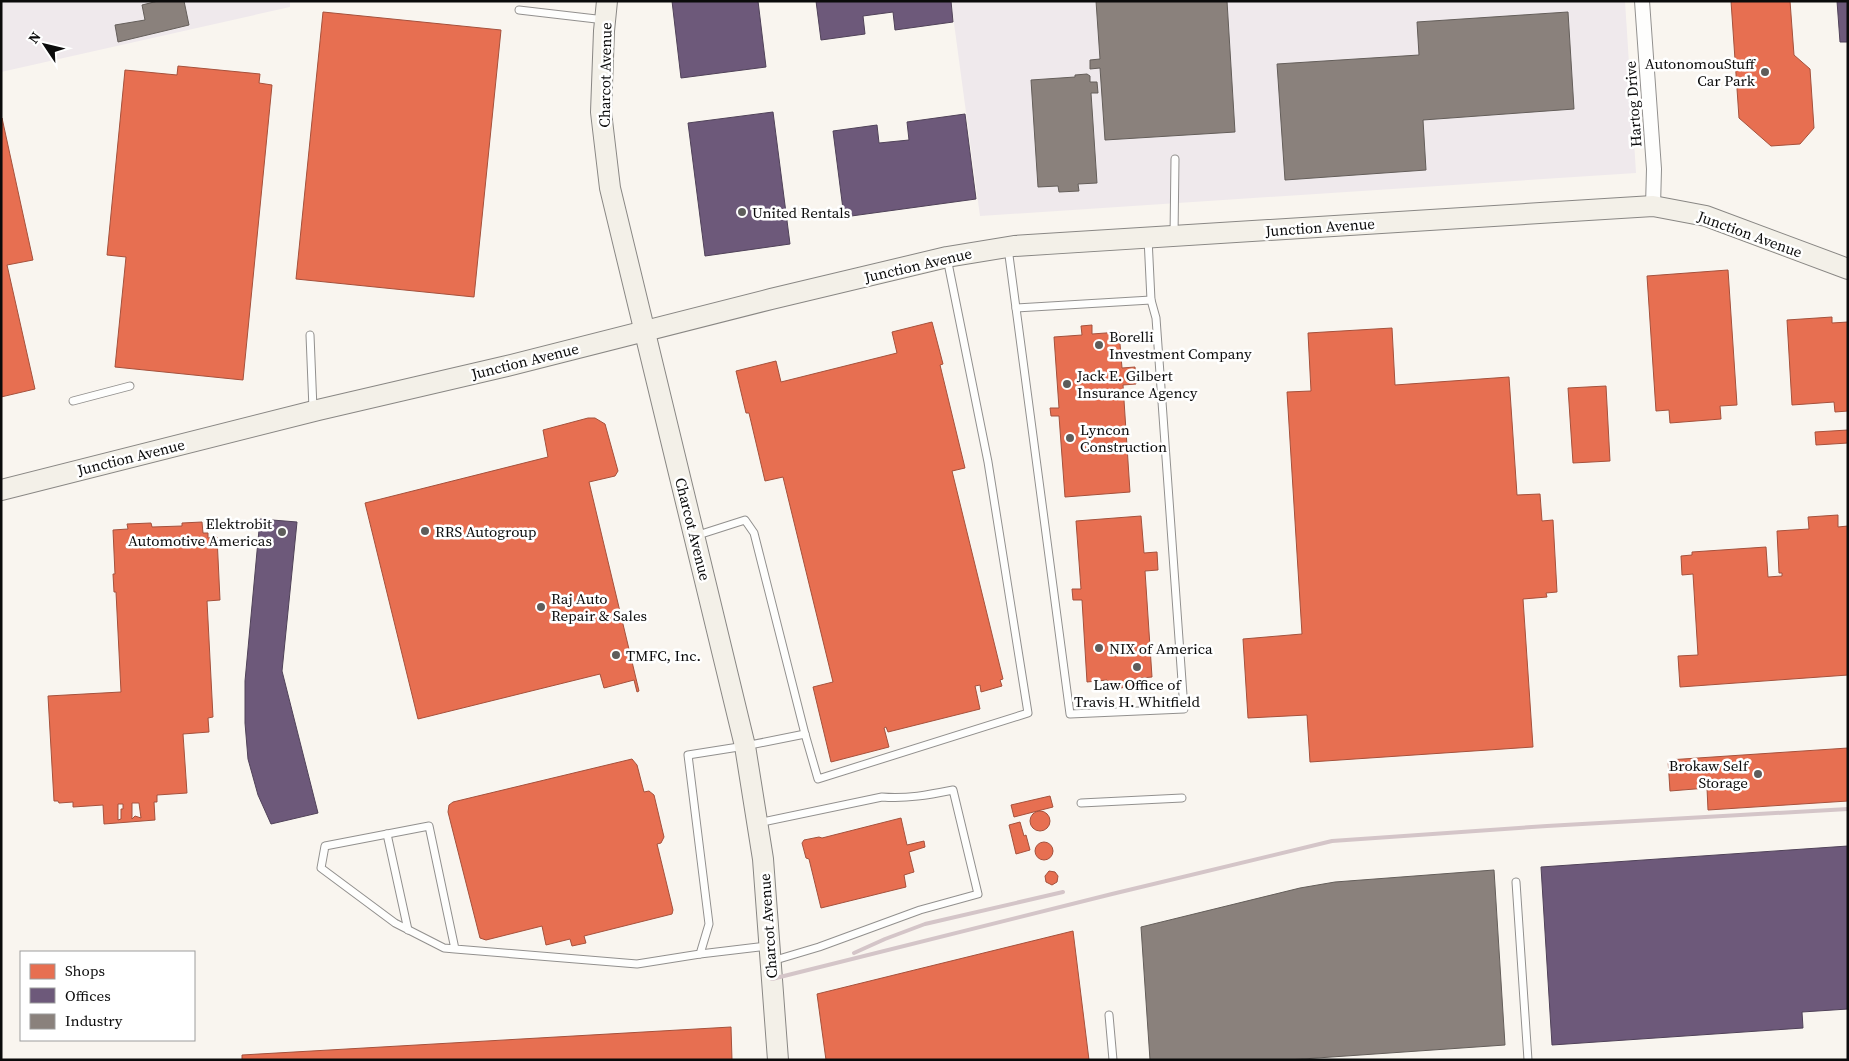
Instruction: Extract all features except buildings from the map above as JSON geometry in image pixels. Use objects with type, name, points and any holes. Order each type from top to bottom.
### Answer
[{"type":"street","name":"Hartog Drive","points":[[1642,1],[1654,169],[1654,206]]},
{"type":"street","name":"Charcot Avenue","points":[[606,10],[601,112],[610,188],[745,746],[763,859],[778,1060]]},
{"type":"street","name":"Junction Avenue","points":[[1,490],[313,411],[947,257],[1008,247],[1654,206],[1706,216],[1848,269]]},
{"type":"lane","points":[[520,10],[606,10]]},
{"type":"lane","points":[[1174,236],[1175,159]]},
{"type":"lane","points":[[1008,247],[1070,714],[1184,709],[1156,318],[1151,300],[1148,238]]},
{"type":"lane","points":[[695,536],[745,520],[754,533],[818,778],[1028,713],[988,462],[947,257]]},
{"type":"lane","points":[[1016,308],[1151,300]]},
{"type":"lane","points":[[310,335],[313,411]]},
{"type":"lane","points":[[73,401],[130,386]]},
{"type":"lane","points":[[700,954],[709,924],[688,756],[805,734]]},
{"type":"lane","points":[[455,949],[429,826],[325,846],[321,868],[395,924],[444,948],[455,949],[637,964],[700,954],[770,953],[819,947],[920,910],[978,894],[953,790],[921,797],[882,797],[758,823]]},
{"type":"lane","points":[[1081,803],[1182,798]]},
{"type":"lane","points":[[387,834],[408,930]]},
{"type":"lane","points":[[1516,882],[1528,1060]]},
{"type":"lane","points":[[1109,1015],[1113,1060]]},
{"type":"shaded area","points":[[1,1],[290,1],[290,7],[1,72]]},
{"type":"shaded area","points":[[951,1],[1625,1],[1636,173],[980,216]]},
{"type":"railway","points":[[772,979],[1332,841],[1547,826],[1848,809]]},
{"type":"railway","points":[[854,953],[925,924],[1063,892]]},
{"type":"place","name":"AutonomouStuff Car Park","points":[[1765,72]]},
{"type":"place","name":"United Rentals","points":[[742,212]]},
{"type":"place","name":"Borelli Investment Company","points":[[1099,345]]},
{"type":"place","name":"Jack E. Gilbert Insurance Agency","points":[[1067,384]]},
{"type":"place","name":"Lyncon Construction","points":[[1070,438]]},
{"type":"place","name":"RRS Autogroup","points":[[425,531]]},
{"type":"place","name":"Elektrobit Automotive Americas","points":[[282,532]]},
{"type":"place","name":"Raj Auto Repair & Sales","points":[[541,607]]},
{"type":"place","name":"NIX of America","points":[[1099,648]]},
{"type":"place","name":"TMFC, Inc.","points":[[616,655]]},
{"type":"place","name":"Law Office of Travis H. Whitfield","points":[[1137,667]]},
{"type":"place","name":"Brokaw Self Storage","points":[[1758,774]]}]
